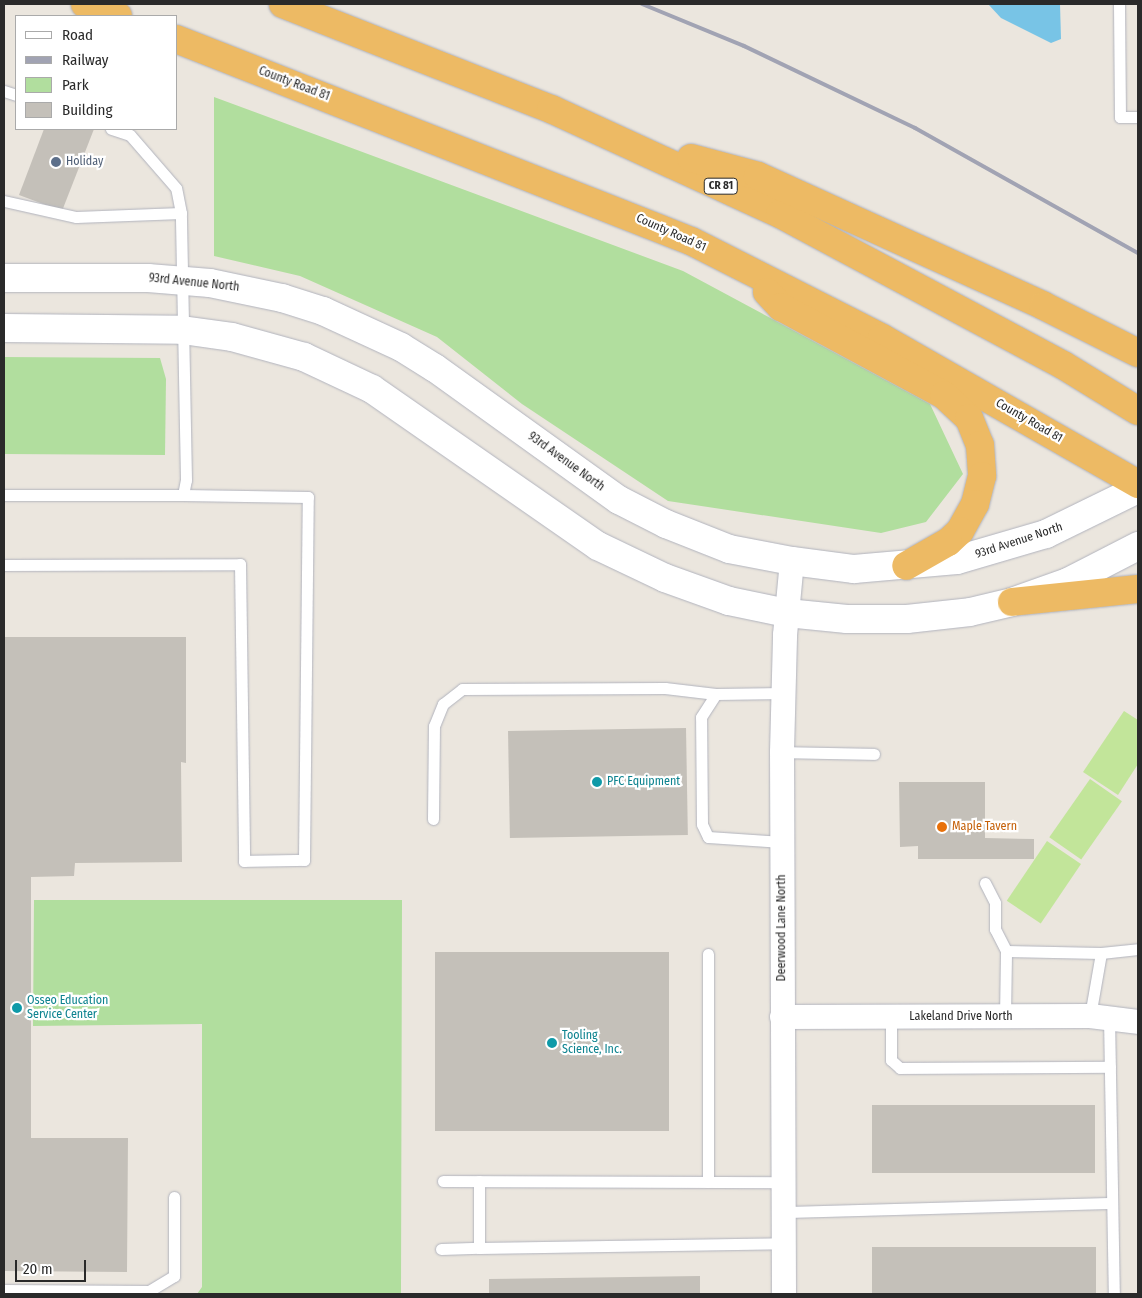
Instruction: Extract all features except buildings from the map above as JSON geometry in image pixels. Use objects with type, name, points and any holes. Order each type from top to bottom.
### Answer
[{"type":"highway","points":[[85,4],[115,15]]},
{"type":"highway","name":"CR 81","points":[[283,4],[542,106],[780,214],[1054,361],[1138,411]]},
{"type":"highway","name":"County Road 81","points":[[178,40],[634,217],[744,268],[882,338],[1138,484]]},
{"type":"highway","points":[[610,136],[758,176],[1044,306],[1138,353]]},
{"type":"highway","points":[[744,268],[781,307],[944,395],[969,418],[980,445],[982,476],[975,504],[960,531],[948,542],[906,566]]},
{"type":"highway","points":[[1012,602],[1138,588]]},
{"type":"street","name":"93rd Avenue North","points":[[4,278],[183,280],[238,287],[282,298],[365,329],[435,368],[619,500],[666,524],[729,549],[792,561],[854,569],[906,566],[957,560],[996,551],[1054,531],[1138,489]]},
{"type":"street","points":[[4,328],[182,330],[270,346],[304,357],[355,381],[427,424],[598,546],[665,578],[729,601],[787,613],[847,619],[907,619],[970,612],[1012,602],[1068,582],[1138,546]]},
{"type":"street","name":"Deerwood Lane North","points":[[784,1294],[782,752],[787,613],[792,561]]},
{"type":"street","name":"Lakeland Drive North","points":[[782,1017],[1099,1016],[1138,1022]]},
{"type":"lane","points":[[1119,4],[1120,117],[1138,117]]},
{"type":"lane","points":[[114,130],[130,136],[176,188],[181,213],[186,480],[183,495]]},
{"type":"lane","points":[[4,201],[76,217],[181,213]]},
{"type":"lane","points":[[4,495],[308,497],[304,860],[244,861],[240,564],[4,565]]},
{"type":"lane","points":[[433,819],[434,726],[443,704],[462,689],[664,688],[716,694],[784,693]]},
{"type":"lane","points":[[716,694],[701,717],[702,824],[708,837],[721,840],[782,842]]},
{"type":"lane","points":[[782,752],[874,754]]},
{"type":"lane","points":[[985,882],[995,903],[995,930],[1006,951],[1005,1017]]},
{"type":"lane","points":[[1006,951],[1101,953],[1138,949]]},
{"type":"lane","points":[[1101,953],[1099,1016],[1110,1068],[1114,1294]]},
{"type":"lane","points":[[708,954],[708,1182]]},
{"type":"lane","points":[[891,1017],[891,1060],[900,1068],[1110,1068]]},
{"type":"lane","points":[[443,1181],[783,1182]]},
{"type":"lane","points":[[479,1181],[480,1248]]},
{"type":"lane","points":[[4,1290],[149,1291],[174,1276],[174,1197]]},
{"type":"lane","points":[[784,1212],[1112,1204]]},
{"type":"lane","points":[[441,1249],[784,1243]]},
{"type":"green space","points":[[214,97],[683,271],[930,404],[963,474],[926,522],[881,533],[668,501],[522,404],[437,337],[300,276],[214,256]]},
{"type":"green space","points":[[4,357],[160,358],[166,379],[165,455],[4,454]]},
{"type":"green space","points":[[1124,711],[1138,720],[1138,764],[1118,795],[1083,772]]},
{"type":"green space","points":[[1090,779],[1122,801],[1081,860],[1049,837]]},
{"type":"green space","points":[[1047,841],[1081,864],[1041,924],[1007,901]]},
{"type":"green space","points":[[34,900],[402,900],[401,1294],[197,1294],[202,1287],[202,1024],[33,1026]]},
{"type":"water","points":[[988,4],[1060,4],[1061,39],[1051,43],[1001,18]]},
{"type":"railway","points":[[642,4],[744,46],[915,128],[1138,253]]},
{"type":"place","name":"Holiday","points":[[56,162]]},
{"type":"place","name":"PFC Equipment","points":[[597,782]]},
{"type":"place","name":"Maple Tavern","points":[[942,827]]},
{"type":"place","name":"Osseo Education Service Center","points":[[17,1008]]},
{"type":"place","name":"Tooling Science, Inc.","points":[[552,1043]]}]
